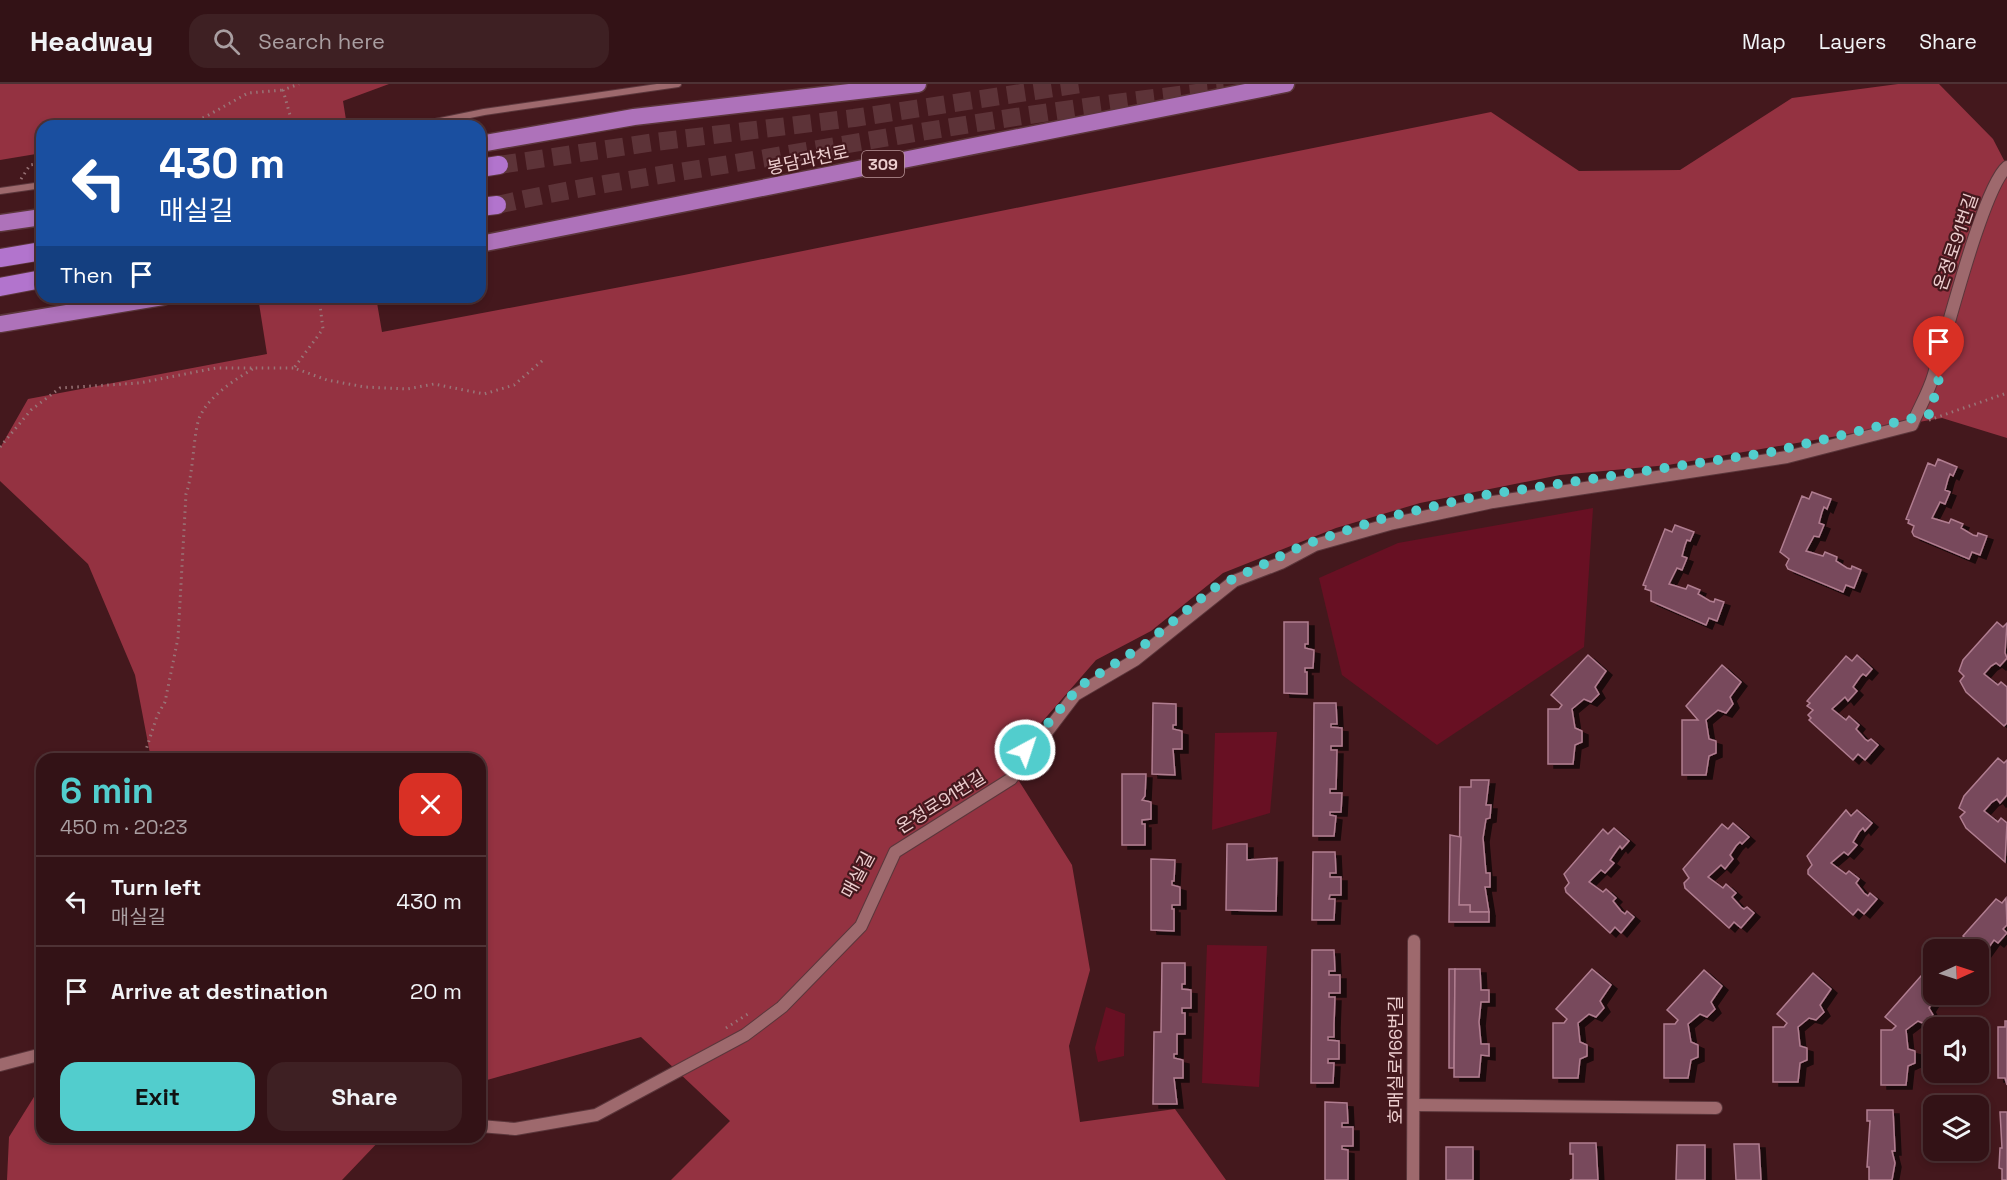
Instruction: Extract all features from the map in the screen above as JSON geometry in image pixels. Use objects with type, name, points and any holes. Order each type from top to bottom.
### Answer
[{"type":"highway","points":[[486,143],[634,117],[918,84]]},
{"type":"highway","name":"봉담과천로","points":[[486,243],[778,186],[1035,131],[1286,84]]},
{"type":"highway","points":[[486,167],[499,165]]},
{"type":"highway","points":[[0,223],[36,218]]},
{"type":"highway","points":[[0,258],[36,252]]},
{"type":"highway","points":[[0,286],[36,280]]},
{"type":"highway","points":[[0,324],[127,303]]},
{"type":"street","name":"온정로91번길","points":[[486,1127],[515,1129],[596,1115],[745,1035],[782,1007],[861,926],[895,852],[1011,779],[1074,695],[1135,660],[1234,581],[1281,563],[1315,545],[1390,524],[1493,502],[1787,457],[1912,425],[1934,376],[1946,326],[1984,215],[2000,172],[2007,166]]},
{"type":"street","name":"호매실로166번길","points":[[1413,1180],[1414,941]]},
{"type":"street","points":[[0,1065],[36,1056]]},
{"type":"street","points":[[1414,1105],[1716,1108]]},
{"type":"lane","points":[[445,120],[484,112],[678,84]]},
{"type":"lane","points":[[0,191],[36,186]]},
{"type":"path","points":[[197,120],[248,93],[283,90],[299,84]]},
{"type":"path","points":[[283,90],[291,120]]},
{"type":"path","points":[[15,189],[30,165],[36,164]]},
{"type":"path","points":[[294,368],[323,329],[320,303]]},
{"type":"path","points":[[0,447],[31,410],[60,388],[139,383],[216,368],[256,367],[294,368],[327,380],[365,387],[407,389],[434,384],[484,394],[514,385],[543,360]]},
{"type":"path","points":[[145,753],[157,716],[165,702],[178,638],[186,494],[192,477],[200,417],[231,382],[256,367]]},
{"type":"path","points":[[1912,425],[2007,393]]},
{"type":"path","points":[[721,1031],[758,1007]]},
{"type":"shaded area","points":[[0,84],[389,84],[343,101],[346,120],[36,120],[36,154],[0,160]]},
{"type":"shaded area","points":[[1898,84],[1939,84],[1993,139],[2007,166],[2007,438],[1942,418],[1668,465],[1560,475],[1420,503],[1336,528],[1223,573],[1151,631],[1096,660],[1007,762],[1072,865],[1090,970],[1069,1046],[1080,1122],[1175,1109],[1226,1180],[671,1180],[730,1121],[641,1037],[486,1080],[486,753],[150,753],[135,675],[88,564],[0,481],[0,448],[28,399],[267,354],[259,303],[377,303],[382,332],[684,275],[1491,112],[1579,171],[1680,170],[1792,98]]},
{"type":"shaded area","points":[[1593,508],[1584,647],[1437,745],[1342,675],[1319,578],[1398,543]]},
{"type":"shaded area","points":[[1277,732],[1270,813],[1212,830],[1215,733]]},
{"type":"shaded area","points":[[1207,945],[1267,946],[1259,1087],[1202,1083]]},
{"type":"shaded area","points":[[1106,1007],[1125,1014],[1124,1056],[1098,1062],[1095,1048]]},
{"type":"shaded area","points":[[36,1094],[36,1143],[377,1143],[342,1180],[7,1180],[9,1137]]},
{"type":"building","points":[[1938,459],[1957,467],[1953,476],[1950,474],[1948,479],[1945,490],[1950,492],[1945,504],[1940,502],[1932,518],[1949,523],[1951,519],[1963,524],[1961,528],[1973,535],[1977,536],[1978,533],[1987,536],[1980,555],[1972,552],[1969,559],[1914,536],[1912,532],[1914,526],[1906,519],[1928,463],[1935,466]]},
{"type":"building","points":[[1812,492],[1831,499],[1827,509],[1824,507],[1822,512],[1819,523],[1824,525],[1819,537],[1814,536],[1806,551],[1823,556],[1825,552],[1837,557],[1836,561],[1847,568],[1851,569],[1852,566],[1861,570],[1854,588],[1846,585],[1843,592],[1788,569],[1786,565],[1789,559],[1780,552],[1802,496],[1809,499]]},
{"type":"building","points":[[1675,525],[1694,532],[1690,541],[1687,540],[1685,545],[1682,556],[1687,558],[1682,570],[1677,568],[1669,584],[1686,589],[1688,585],[1700,590],[1698,594],[1710,601],[1714,602],[1715,599],[1724,602],[1717,621],[1709,618],[1706,625],[1651,601],[1651,591],[1645,589],[1646,586],[1643,585],[1665,529],[1672,532]]},
{"type":"building","points":[[1284,622],[1308,622],[1308,644],[1305,644],[1305,648],[1314,650],[1313,668],[1305,668],[1307,694],[1284,693]]},
{"type":"building","points":[[1997,622],[2003,627],[2007,623],[2005,653],[2007,658],[2000,666],[1996,663],[1991,666],[1984,674],[1998,685],[2001,682],[2007,687],[2007,723],[2004,726],[1966,692],[1960,681],[1964,676],[1959,671],[1963,660]]},
{"type":"building","points":[[1588,655],[1606,671],[1595,687],[1599,694],[1591,702],[1584,699],[1572,709],[1575,728],[1582,731],[1582,742],[1575,745],[1573,764],[1548,764],[1548,709],[1559,709],[1562,705],[1551,695]]},
{"type":"building","points":[[1857,655],[1872,669],[1866,676],[1863,674],[1860,677],[1853,687],[1857,691],[1848,701],[1845,697],[1832,709],[1846,720],[1849,716],[1859,725],[1856,729],[1865,739],[1868,741],[1871,739],[1878,745],[1865,760],[1858,754],[1853,760],[1809,720],[1811,718],[1808,715],[1813,710],[1807,706],[1810,703],[1807,701],[1846,656],[1852,661]]},
{"type":"building","points":[[1722,665],[1741,682],[1730,697],[1733,704],[1726,713],[1718,710],[1706,720],[1709,739],[1716,741],[1716,753],[1709,756],[1706,775],[1682,775],[1682,720],[1698,720],[1686,706]]},
{"type":"building","points":[[1153,703],[1176,704],[1176,725],[1173,725],[1173,729],[1182,731],[1182,749],[1173,749],[1175,775],[1152,774]]},
{"type":"building","points":[[1314,703],[1336,703],[1337,724],[1331,724],[1331,727],[1342,728],[1342,746],[1331,746],[1331,750],[1337,750],[1336,789],[1330,789],[1330,793],[1342,793],[1341,812],[1330,812],[1330,815],[1336,816],[1334,836],[1313,836]]},
{"type":"building","points":[[1998,758],[2004,763],[2007,760],[2007,795],[2000,803],[1997,799],[1992,802],[1984,811],[1998,822],[2001,818],[2007,823],[2005,862],[1966,828],[1960,817],[1965,812],[1959,808],[1964,796]]},
{"type":"building","points":[[1122,774],[1146,774],[1145,796],[1142,800],[1151,802],[1151,819],[1142,820],[1142,824],[1145,824],[1145,845],[1122,845]]},
{"type":"building","points":[[1471,780],[1489,780],[1486,805],[1491,805],[1490,818],[1486,819],[1483,838],[1486,873],[1490,873],[1490,887],[1485,887],[1489,912],[1470,912],[1470,905],[1459,905],[1460,787],[1471,787]]},
{"type":"building","points":[[1846,810],[1851,816],[1857,810],[1872,823],[1865,831],[1863,828],[1859,832],[1853,842],[1857,845],[1848,855],[1844,852],[1831,863],[1846,874],[1849,871],[1859,879],[1856,883],[1864,893],[1868,896],[1870,893],[1877,899],[1864,914],[1858,909],[1853,915],[1808,874],[1812,865],[1807,856]]},
{"type":"building","points":[[1733,823],[1749,837],[1736,846],[1730,855],[1733,859],[1725,869],[1721,865],[1708,877],[1723,888],[1726,884],[1736,893],[1732,897],[1741,907],[1744,909],[1747,907],[1754,913],[1741,928],[1734,922],[1729,928],[1685,888],[1684,883],[1689,878],[1683,869],[1722,824],[1728,829]]},
{"type":"building","points":[[1614,828],[1629,841],[1622,849],[1620,846],[1610,860],[1614,863],[1605,873],[1601,870],[1589,882],[1603,892],[1606,889],[1616,898],[1613,901],[1621,911],[1625,914],[1627,911],[1634,917],[1621,933],[1615,927],[1610,933],[1566,892],[1565,888],[1569,883],[1564,874],[1603,829],[1608,834]]},
{"type":"building","points":[[1450,835],[1461,837],[1459,905],[1470,905],[1470,912],[1489,912],[1489,922],[1449,922]]},
{"type":"building","points":[[1227,844],[1247,844],[1247,860],[1277,858],[1276,911],[1226,910]]},
{"type":"building","points":[[1313,852],[1335,852],[1336,873],[1330,873],[1330,877],[1341,877],[1341,895],[1330,895],[1329,899],[1335,899],[1334,920],[1312,920]]},
{"type":"building","points":[[1151,859],[1175,860],[1172,885],[1180,887],[1180,905],[1172,905],[1174,931],[1151,930]]},
{"type":"building","points":[[2006,898],[2007,925],[2003,929],[2007,933],[1998,943],[1994,940],[1989,947],[1989,939],[1966,939],[1963,936],[1996,899],[2002,903]]},
{"type":"building","points":[[1312,950],[1334,950],[1335,971],[1329,971],[1329,975],[1340,975],[1340,993],[1329,993],[1329,997],[1335,997],[1334,1037],[1328,1037],[1328,1040],[1339,1041],[1339,1059],[1328,1059],[1328,1063],[1334,1063],[1333,1083],[1311,1083]]},
{"type":"building","points":[[1162,963],[1185,963],[1185,984],[1182,984],[1182,989],[1191,990],[1191,1008],[1182,1008],[1182,1013],[1185,1013],[1185,1034],[1177,1034],[1177,1054],[1174,1054],[1174,1058],[1183,1060],[1183,1078],[1174,1078],[1177,1104],[1153,1104],[1154,1032],[1161,1032]]},
{"type":"building","points":[[1449,969],[1455,969],[1454,1068],[1449,1068]]},
{"type":"building","points":[[1455,969],[1480,969],[1481,990],[1489,990],[1489,1002],[1481,1002],[1479,1022],[1481,1044],[1489,1044],[1489,1056],[1481,1055],[1479,1077],[1454,1077]]},
{"type":"building","points":[[1592,969],[1611,985],[1600,1001],[1604,1008],[1596,1017],[1589,1014],[1578,1023],[1580,1042],[1587,1045],[1587,1056],[1580,1059],[1578,1078],[1553,1078],[1553,1023],[1564,1023],[1567,1019],[1556,1009]]},
{"type":"building","points":[[1704,970],[1722,986],[1711,1002],[1715,1009],[1707,1017],[1700,1014],[1688,1024],[1691,1042],[1698,1045],[1698,1057],[1691,1060],[1688,1078],[1664,1078],[1664,1024],[1675,1024],[1678,1020],[1667,1010]]},
{"type":"building","points":[[1813,973],[1831,989],[1820,1005],[1824,1012],[1816,1020],[1809,1018],[1798,1027],[1800,1046],[1807,1048],[1807,1060],[1800,1063],[1798,1082],[1773,1082],[1773,1027],[1784,1027],[1787,1023],[1777,1014]]},
{"type":"building","points":[[1921,976],[1923,978],[1923,1005],[1931,1005],[1929,1008],[1933,1015],[1923,1017],[1923,1023],[1918,1021],[1906,1030],[1908,1049],[1915,1051],[1915,1063],[1908,1066],[1906,1085],[1881,1085],[1881,1030],[1892,1030],[1896,1026],[1885,1017]]},
{"type":"building","points":[[2005,1021],[2007,1021],[2007,1085],[2005,1078],[1998,1078],[1998,1027],[2005,1027]]},
{"type":"building","points":[[1325,1102],[1347,1103],[1348,1123],[1342,1123],[1342,1127],[1353,1127],[1353,1146],[1342,1146],[1342,1149],[1348,1150],[1348,1180],[1325,1180]]},
{"type":"building","points":[[1867,1110],[1893,1110],[1895,1151],[1892,1151],[1895,1163],[1892,1180],[1869,1180],[1869,1167],[1867,1167],[1870,1121],[1867,1121]]},
{"type":"building","points":[[2000,1112],[2007,1112],[2007,1180],[2002,1180],[2002,1169],[1999,1168],[2000,1148],[2002,1148]]},
{"type":"building","points":[[1570,1143],[1596,1143],[1598,1180],[1570,1180],[1573,1179],[1573,1154],[1570,1154]]},
{"type":"building","points":[[1734,1144],[1759,1144],[1761,1180],[1736,1180]]},
{"type":"building","points":[[1677,1145],[1705,1145],[1705,1180],[1676,1180]]},
{"type":"building","points":[[1446,1147],[1473,1147],[1473,1180],[1446,1180]]},
{"type":"tunnel","points":[[499,165],[655,142],[854,118],[1081,84]]},
{"type":"tunnel","points":[[497,205],[597,185],[937,129],[1224,90]]},
{"type":"route","points":[[1025,750],[1080,686],[1144,645],[1214,588],[1306,544],[1384,518],[1478,496],[1771,452],[1930,414],[1939,378]]}]
